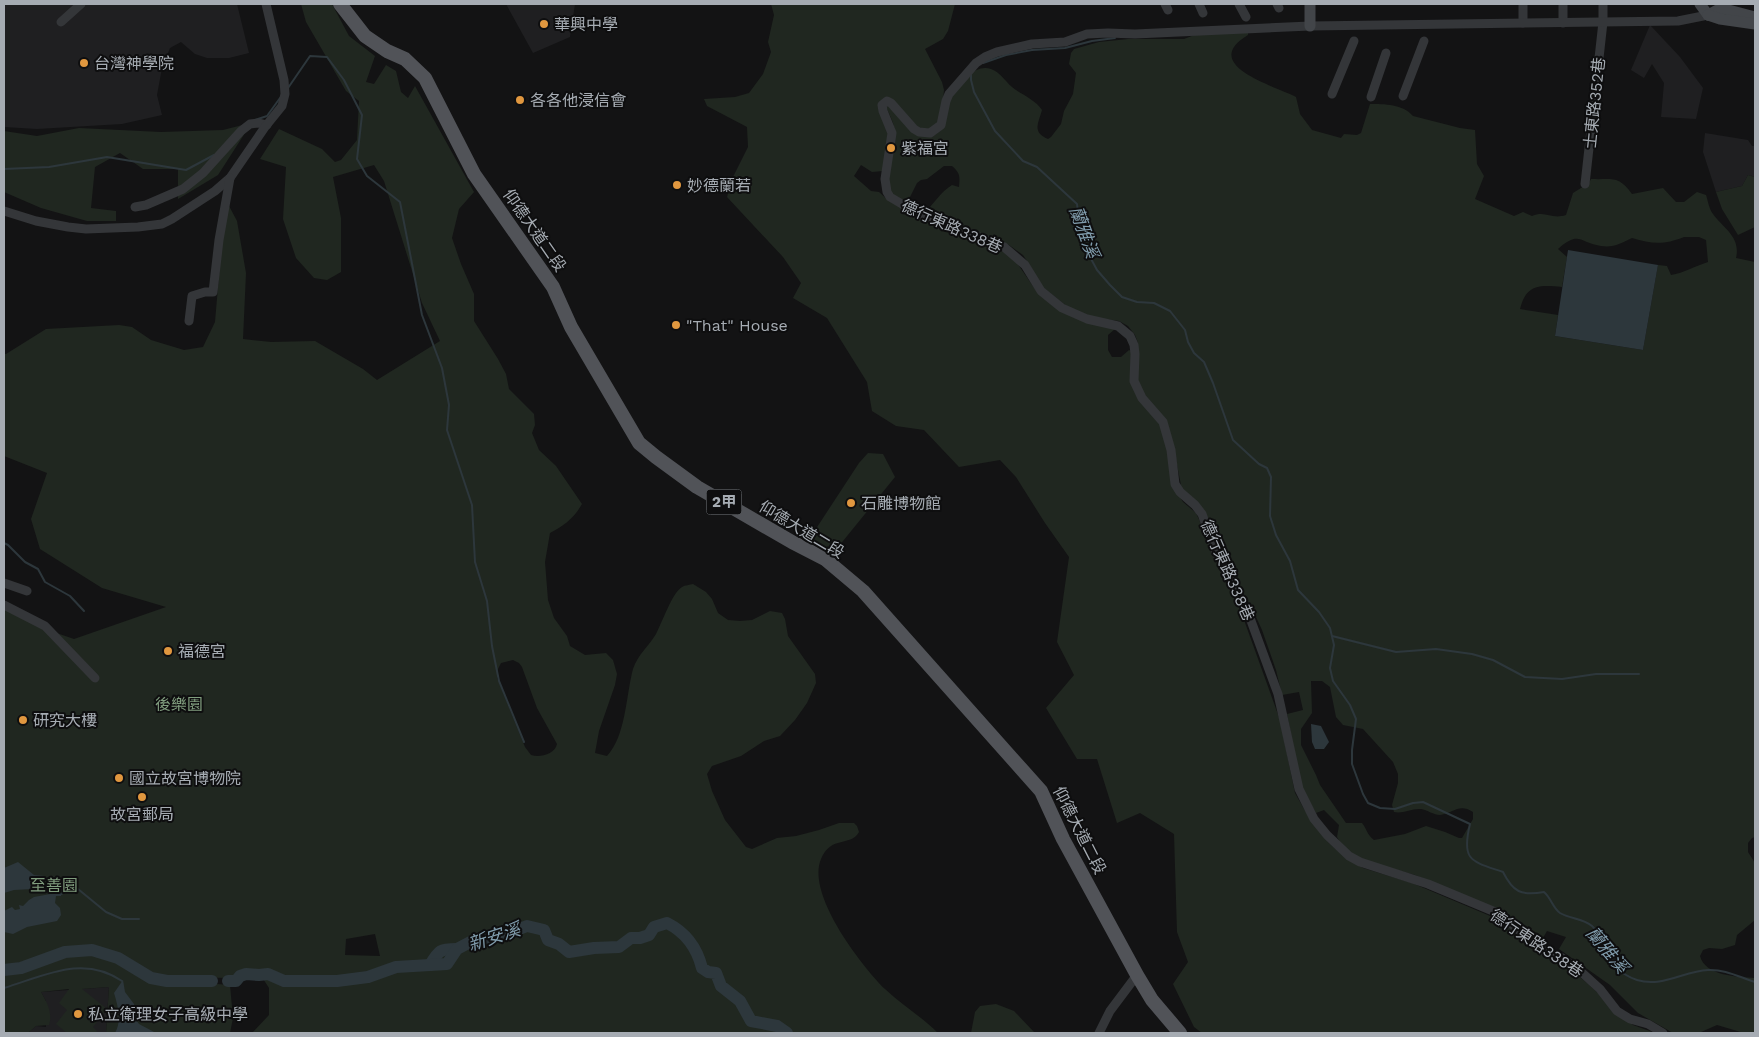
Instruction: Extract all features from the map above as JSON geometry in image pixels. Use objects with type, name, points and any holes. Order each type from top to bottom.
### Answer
[{"type":"main road","name":"仰德大道二段","points":[[340,4],[365,36],[387,51],[405,60],[425,78],[474,174],[553,287],[571,327],[639,442],[675,472],[697,487],[824,559],[863,591],[1041,791],[1063,839],[1137,975],[1152,1000],[1180,1033]]},
{"type":"street","points":[[61,22],[80,4]]},
{"type":"street","points":[[4,211],[36,221],[86,229],[150,226],[162,224],[180,215],[215,190],[230,178],[282,106],[285,94],[284,80],[266,4]]},
{"type":"street","points":[[1199,4],[1203,13]]},
{"type":"street","points":[[1239,4],[1246,17]]},
{"type":"street","points":[[1310,4],[1310,26]]},
{"type":"street","points":[[1522,23],[1523,4]]},
{"type":"street","points":[[1563,4],[1563,23]]},
{"type":"street","name":"士東路352巷","points":[[1585,184],[1603,22],[1603,4]]},
{"type":"street","points":[[1700,4],[1720,19],[1755,24]]},
{"type":"street","points":[[1708,10],[1721,8],[1755,17]]},
{"type":"street","name":"德行東路338巷","points":[[1663,1033],[1648,1024],[1630,1019],[1617,1011],[1600,989],[1578,969],[1559,956],[1542,950],[1500,914],[1428,884],[1360,862],[1349,856],[1327,835],[1314,819],[1299,789],[1279,700],[1250,618],[1215,550],[1202,514],[1196,505],[1180,492],[1176,484],[1171,450],[1163,422],[1142,398],[1134,380],[1135,354],[1130,336],[1118,326],[1087,319],[1062,308],[1041,291],[1025,265],[1004,247],[898,203],[886,192],[885,179],[892,133],[883,111],[884,103],[887,101],[919,132],[934,132],[941,125],[946,101],[957,83],[976,63],[997,52],[1032,44],[1065,42],[1087,34],[1135,34],[1310,26],[1678,21],[1708,10]]},
{"type":"street","points":[[1332,94],[1354,41]]},
{"type":"street","points":[[1403,96],[1424,41]]},
{"type":"street","points":[[1371,97],[1386,53]]},
{"type":"street","points":[[134,207],[146,205],[183,189],[203,173],[241,131],[250,124],[260,123],[267,125]]},
{"type":"street","points":[[189,321],[192,296],[213,292],[230,178]]},
{"type":"street","points":[[4,584],[27,590]]},
{"type":"street","points":[[4,605],[45,626],[96,678]]},
{"type":"street","points":[[1099,1033],[1110,1010],[1137,975]]},
{"type":"shaded area","name":"台灣神學院","points":[[4,4],[237,4],[249,53],[229,58],[207,58],[195,54],[181,42],[170,48],[162,68],[157,95],[162,115],[122,124],[37,129],[4,127]]},
{"type":"shaded area","name":"華興中學","points":[[506,4],[575,4],[570,37],[533,53]]},
{"type":"shaded area","points":[[1650,25],[1680,57],[1703,88],[1696,119],[1661,117],[1664,83],[1652,64],[1644,78],[1631,70]]},
{"type":"shaded area","points":[[1705,133],[1748,140],[1752,146],[1755,146],[1755,177],[1748,175],[1742,186],[1716,192],[1703,152]]},
{"type":"shaded area","points":[[1568,250],[1658,265],[1643,350],[1555,336]]},
{"type":"shaded area","points":[[1311,724],[1321,726],[1329,742],[1324,749],[1315,749],[1312,742]]},
{"type":"shaded area","points":[[18,862],[34,875],[44,876],[44,879],[32,889],[14,890],[4,893],[4,868]]},
{"type":"shaded area","points":[[61,892],[61,896],[56,896],[55,903],[60,908],[61,915],[57,921],[27,927],[13,934],[4,932],[4,911],[12,907],[15,910],[20,909],[19,905],[23,906],[34,897]]},
{"type":"shaded area","points":[[123,980],[125,992],[134,1004],[136,1020],[139,1024],[156,1033],[115,1033],[119,1018],[114,993]]},
{"type":"shaded area","name":"私立衛理女子高級中學","points":[[109,987],[106,1033],[28,1033],[36,1026],[46,1027],[46,1001],[41,992]]},
{"type":"green space","points":[[301,4],[332,4],[349,36],[375,56],[366,82],[374,84],[386,65],[396,71],[401,92],[408,98],[415,86],[474,192],[459,209],[452,238],[474,294],[474,321],[506,374],[509,389],[534,414],[535,425],[532,433],[539,450],[556,466],[582,504],[568,521],[550,533],[545,562],[548,600],[554,618],[567,636],[570,646],[585,655],[606,653],[613,660],[617,674],[599,731],[595,753],[607,756],[613,748],[622,727],[635,664],[656,634],[671,602],[682,587],[693,584],[706,592],[712,599],[718,613],[728,620],[752,620],[770,611],[782,613],[788,636],[815,674],[816,683],[807,703],[780,736],[764,741],[741,756],[712,766],[707,774],[712,791],[725,820],[746,847],[752,849],[777,838],[796,836],[839,823],[854,823],[857,826],[859,832],[855,836],[830,847],[821,859],[818,874],[821,891],[828,909],[850,947],[875,978],[885,989],[938,1033],[252,1033],[269,1015],[269,988],[258,971],[239,971],[232,978],[171,977],[153,974],[123,955],[97,947],[59,953],[4,966],[4,608],[42,628],[74,639],[166,607],[102,588],[40,549],[31,519],[47,473],[4,456],[4,354],[46,329],[119,325],[132,327],[151,340],[184,350],[203,347],[215,322],[222,240],[228,204],[237,221],[246,273],[243,339],[271,342],[315,341],[363,369],[377,380],[440,341],[422,303],[384,181],[374,165],[333,177],[341,218],[341,272],[327,280],[314,278],[296,258],[283,219],[286,167],[260,159],[279,129],[322,149],[335,162],[341,160],[357,140],[359,101],[346,91],[306,22]],"holes":[[[513,660],[522,667],[537,708],[557,744],[550,753],[539,756],[531,755],[525,747],[497,678],[497,671],[501,663]],[[375,934],[380,956],[345,955],[346,939]]]},
{"type":"green space","points":[[771,4],[955,4],[948,31],[943,39],[925,49],[942,82],[944,90],[941,121],[931,129],[917,128],[886,99],[889,134],[883,171],[872,172],[861,165],[854,176],[871,191],[879,192],[889,201],[920,217],[1006,253],[1017,263],[1035,289],[1064,312],[1115,329],[1108,335],[1108,350],[1112,357],[1121,357],[1129,350],[1131,351],[1131,379],[1161,424],[1177,493],[1183,502],[1196,513],[1239,606],[1280,720],[1295,793],[1304,809],[1329,843],[1347,859],[1363,868],[1412,883],[1495,918],[1507,925],[1528,947],[1560,961],[1633,1025],[1655,1033],[1202,1033],[1194,1027],[1173,984],[1188,962],[1177,932],[1174,834],[1140,813],[1117,823],[1097,759],[1077,759],[1046,708],[1074,675],[1057,642],[1069,557],[1016,477],[1000,460],[959,467],[924,430],[896,426],[872,411],[867,382],[827,318],[793,298],[801,283],[783,257],[727,197],[732,179],[748,147],[747,127],[707,106],[704,99],[735,97],[749,93],[763,74],[771,52],[768,42],[774,15]]},
{"type":"green space","points":[[1248,32],[1248,35],[1235,46],[1231,56],[1236,65],[1245,73],[1258,80],[1296,97],[1300,114],[1312,130],[1341,138],[1344,134],[1357,135],[1361,133],[1370,104],[1381,104],[1399,107],[1413,116],[1475,130],[1477,164],[1484,176],[1475,199],[1514,216],[1523,212],[1532,216],[1537,214],[1566,215],[1573,193],[1589,183],[1591,179],[1619,181],[1632,194],[1663,188],[1676,202],[1684,202],[1697,192],[1706,195],[1712,212],[1734,239],[1737,251],[1736,258],[1755,262],[1755,837],[1748,843],[1748,852],[1755,863],[1755,920],[1737,935],[1735,945],[1722,949],[1709,948],[1703,950],[1700,956],[1708,968],[1715,971],[1731,976],[1755,978],[1755,1033],[1744,1033],[1717,1025],[1701,1032],[1673,1033],[1638,1013],[1610,985],[1559,949],[1566,937],[1547,931],[1540,943],[1502,911],[1415,875],[1362,860],[1343,847],[1337,837],[1339,825],[1324,810],[1316,813],[1302,789],[1287,714],[1303,710],[1299,692],[1282,695],[1276,670],[1252,608],[1230,572],[1209,526],[1182,490],[1174,450],[1145,399],[1137,380],[1138,343],[1135,335],[1128,326],[1119,321],[1097,318],[1073,311],[1040,285],[1023,255],[1009,245],[930,213],[927,210],[945,191],[952,185],[959,187],[959,175],[952,166],[944,166],[927,179],[917,183],[907,203],[890,191],[888,177],[894,147],[895,130],[885,105],[887,103],[901,117],[930,135],[947,103],[963,81],[981,68],[991,69],[1000,74],[1015,90],[1039,106],[1042,110],[1038,130],[1039,133],[1048,139],[1061,124],[1064,111],[1073,94],[1076,73],[1069,64],[1071,53],[1074,49],[1099,42],[1128,39],[1184,39],[1197,34]],"holes":[[[1684,237],[1699,237],[1706,240],[1708,262],[1671,275],[1667,266],[1658,265],[1643,350],[1555,336],[1558,315],[1520,309],[1526,295],[1535,288],[1541,286],[1562,287],[1567,257],[1558,249],[1571,240],[1580,239],[1594,244],[1610,246],[1632,238],[1658,243]],[[1311,681],[1322,681],[1330,687],[1336,717],[1343,725],[1363,729],[1393,762],[1398,774],[1398,783],[1392,805],[1394,812],[1421,809],[1440,815],[1460,808],[1468,809],[1473,812],[1473,819],[1462,838],[1426,826],[1405,834],[1374,840],[1362,823],[1346,823],[1320,785],[1301,745],[1301,729],[1312,713]]]},
{"type":"green space","points":[[254,122],[218,175],[178,199],[178,169],[143,169],[120,153],[95,167],[91,208],[116,211],[116,221],[87,221],[41,208],[4,192],[4,131],[37,136],[79,128],[161,132],[223,130]]},
{"type":"green space","points":[[1748,175],[1755,177],[1755,227],[1738,235],[1722,209],[1716,192],[1742,186]]},
{"type":"green space","points":[[868,453],[883,454],[895,477],[830,557],[808,541],[859,463]]},
{"type":"green space","points":[[91,953],[109,957],[147,980],[164,984],[204,983],[230,985],[233,1018],[230,1033],[106,1033],[109,987],[82,989],[107,1009],[93,1027],[97,1031],[96,1033],[67,1033],[56,1024],[67,1010],[59,1003],[69,989],[41,992],[50,1012],[49,1025],[36,1026],[28,1033],[4,1033],[4,975],[65,957]]},
{"type":"green space","points":[[996,1004],[1014,1011],[1035,1033],[971,1033],[975,1012],[980,1006]]},
{"type":"waterway","name":"蘭雅溪","points":[[983,63],[1006,55],[1032,50],[1065,48],[1092,41],[1115,38]]},
{"type":"waterway","points":[[288,88],[310,56],[327,57],[344,80],[362,115],[357,159],[367,176],[400,202],[422,315],[442,368],[449,405],[447,430],[472,505],[475,562],[487,601],[492,646],[499,681],[524,742]]},
{"type":"waterway","name":"蘭雅溪","points":[[971,75],[974,92],[995,131],[1023,161],[1037,167],[1077,204],[1079,220],[1089,255],[1097,270],[1122,297],[1137,302],[1154,303],[1170,311],[1185,330],[1188,342],[1194,353],[1204,362],[1233,440],[1259,464],[1267,468],[1271,477],[1270,516],[1276,535],[1290,561],[1298,590],[1319,612],[1330,628],[1334,645],[1330,668],[1333,681],[1350,705],[1356,719],[1352,764],[1368,803],[1380,808],[1395,809],[1423,802],[1470,824],[1467,846],[1471,858],[1476,862],[1503,872],[1510,884],[1519,891],[1524,893],[1544,892],[1560,913],[1585,921],[1592,926],[1603,940],[1614,963],[1627,976],[1646,982],[1655,982],[1699,971],[1714,970],[1755,982]]},
{"type":"waterway","points":[[255,120],[267,116],[280,98]]},
{"type":"waterway","points":[[4,169],[49,167],[107,157],[186,170],[214,155]]},
{"type":"waterway","points":[[4,543],[25,562],[38,569],[45,582],[70,596],[84,611]]},
{"type":"waterway","name":"蘭雅溪","points":[[1332,636],[1396,652],[1436,649],[1472,654],[1493,660],[1525,677],[1562,679],[1596,674],[1639,674]]},
{"type":"waterway","points":[[44,878],[54,881],[61,894],[73,888],[78,889],[106,912],[122,919],[139,919]]},
{"type":"waterway","name":"新安溪","points":[[228,981],[236,981],[240,976],[246,974],[268,974],[284,981],[337,981],[368,977],[396,967],[447,964],[457,949],[476,939],[501,936],[527,926],[544,930],[548,940],[559,944],[569,952],[619,947],[631,938],[649,935],[654,927],[667,923],[685,936],[697,954],[702,968],[708,972],[716,973],[721,986],[740,1001],[751,1021],[777,1026],[787,1033]]},
{"type":"waterway","name":"新安溪","points":[[430,965],[440,951],[457,949]]},
{"type":"waterway","name":"新安溪","points":[[4,970],[21,968],[65,952],[92,950],[118,958],[151,978],[167,981],[212,981]]},
{"type":"waterway","points":[[4,988],[49,973],[78,968],[93,969],[107,973],[122,981]]},
{"type":"place","name":"華興中學","points":[[544,24]]},
{"type":"place","name":"台灣神學院","points":[[84,63]]},
{"type":"place","name":"各各他浸信會","points":[[520,100]]},
{"type":"place","name":"紫福宮","points":[[891,148]]},
{"type":"place","name":"妙德蘭若","points":[[677,185]]},
{"type":"place","name":"\"That\" House","points":[[676,325]]},
{"type":"place","name":"石雕博物館","points":[[851,503]]},
{"type":"place","name":"福德宮","points":[[168,651]]},
{"type":"place","name":"研究大樓","points":[[23,720]]},
{"type":"place","name":"國立故宮博物院","points":[[119,778]]},
{"type":"place","name":"故宮郵局","points":[[142,797]]},
{"type":"place","name":"私立衛理女子高級中學","points":[[78,1014]]},
{"type":"park label","name":"後樂園","points":[[179,704]]},
{"type":"park label","name":"至善園","points":[[54,885]]}]
